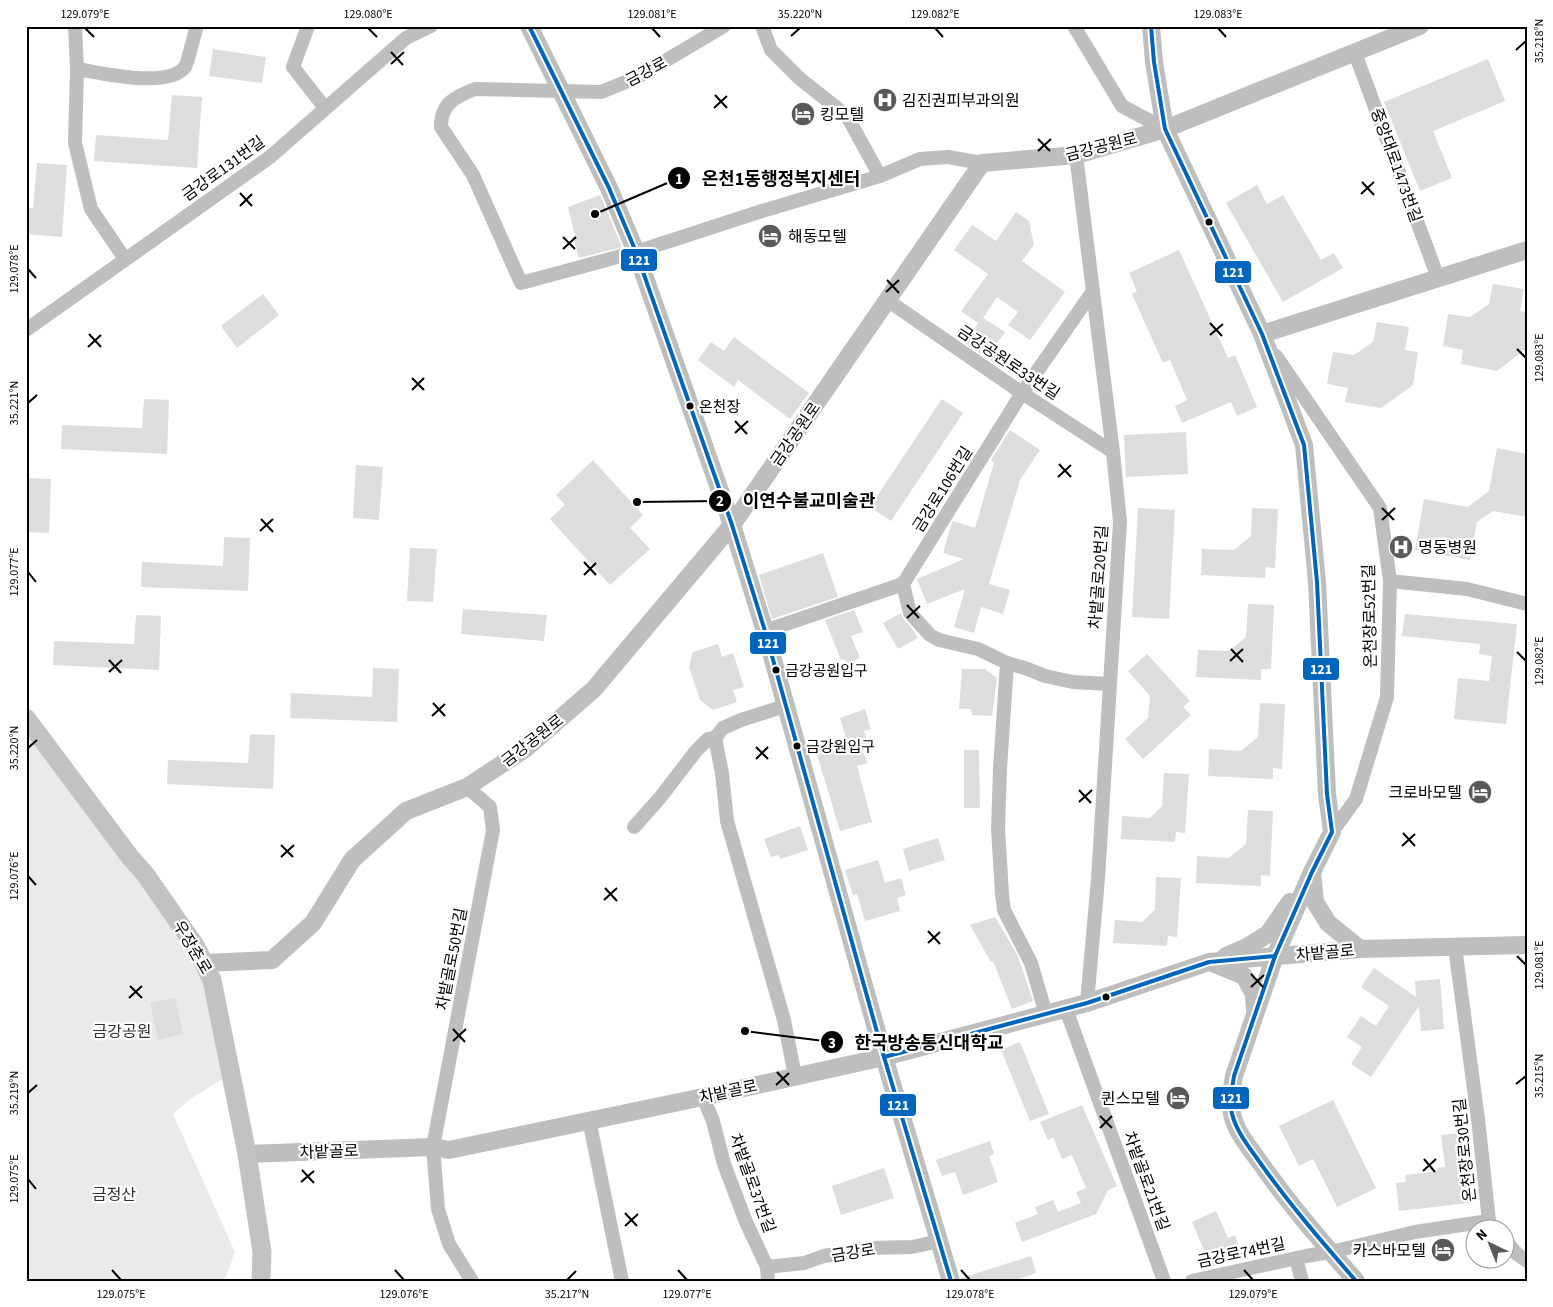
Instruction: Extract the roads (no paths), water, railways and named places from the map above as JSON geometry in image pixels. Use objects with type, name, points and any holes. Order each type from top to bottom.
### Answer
[{"type":"main road","name":"우장춘로","points":[[26,718],[130,858],[145,874],[196,947],[212,980],[247,1154],[262,1252],[261,1281]]},
{"type":"street","points":[[75,26],[77,70],[75,143],[91,208],[125,260]]},
{"type":"street","points":[[77,70],[135,79],[174,75],[186,66],[197,26]]},
{"type":"street","points":[[308,26],[293,67],[325,108]]},
{"type":"street","name":"금강로131번길","points":[[26,330],[270,157],[406,38],[431,26]]},
{"type":"street","points":[[529,26],[609,188],[636,252],[732,525],[765,631],[884,1057],[951,1281]]},
{"type":"street","name":"금강로","points":[[636,252],[521,283],[473,175],[441,127],[441,119],[446,106],[460,95],[475,88],[601,92],[638,77],[724,26]]},
{"type":"street","points":[[762,26],[772,50],[799,78],[847,116],[880,176]]},
{"type":"street","points":[[1074,26],[1122,106],[1164,129]]},
{"type":"street","points":[[1151,26],[1154,62],[1164,129],[1262,334],[1304,445],[1317,582],[1327,794],[1332,832],[1275,956],[1234,1076],[1230,1095],[1231,1114],[1238,1132],[1263,1167],[1296,1211],[1356,1281]]},
{"type":"street","name":"금강공원로","points":[[204,963],[272,960],[313,923],[352,860],[406,811],[467,787],[525,749],[594,689],[732,525],[982,163],[1076,155],[1164,129],[1420,26]]},
{"type":"street","name":"중앙대로1473번길","points":[[1355,52],[1438,278]]},
{"type":"street","name":"차밭골로20번길","points":[[1076,155],[1120,522],[1098,879],[1087,1003]]},
{"type":"street","points":[[636,252],[762,211],[880,176],[920,159],[948,157],[982,163]]},
{"type":"street","points":[[1262,334],[1527,250]]},
{"type":"street","name":"금강로106번길","points":[[903,584],[1022,393],[1092,291]]},
{"type":"street","name":"금강공원로33번길","points":[[887,300],[1022,393],[1113,452]]},
{"type":"street","name":"온천장로52번길","points":[[1262,334],[1380,508],[1390,581],[1388,697],[1356,799],[1332,832]]},
{"type":"street","points":[[1390,581],[1467,589],[1527,604]]},
{"type":"street","points":[[765,631],[903,584],[910,613],[930,635],[939,640],[978,649],[1007,663],[1046,676],[1073,682],[1109,684]]},
{"type":"street","points":[[1007,663],[998,821],[1002,894],[1004,910],[1030,963],[1046,1014]]},
{"type":"street","points":[[634,827],[708,739],[715,738],[723,728],[741,720],[786,706]]},
{"type":"street","points":[[715,738],[718,747],[727,820],[784,1020],[795,1076]]},
{"type":"street","name":"차밭골로50번길","points":[[467,787],[490,807],[493,830],[433,1147],[438,1209],[449,1244],[472,1281]]},
{"type":"street","points":[[1312,872],[1315,902],[1328,923],[1360,949]]},
{"type":"street","points":[[1209,962],[1246,947],[1268,934],[1312,872]]},
{"type":"street","name":"차밭골로","points":[[247,1154],[433,1147],[449,1150],[884,1057],[1087,1003],[1209,962],[1360,949],[1527,945]]},
{"type":"street","name":"온천장로30번길","points":[[1455,947],[1491,1220]]},
{"type":"street","points":[[1209,962],[1244,976],[1254,994],[1255,1014]]},
{"type":"street","name":"차밭골로21번길","points":[[1066,1009],[1164,1281]]},
{"type":"street","name":"차밭골로37번길","points":[[703,1097],[713,1121],[724,1164],[768,1274]]},
{"type":"street","points":[[589,1120],[622,1281]]},
{"type":"street","name":"온천장로30번길","points":[[1331,1252],[1415,1232],[1466,1227]]},
{"type":"street","name":"금강로","points":[[768,1274],[824,1256],[870,1248],[912,1247],[940,1241]]},
{"type":"street","name":"금강로74번길","points":[[1192,1281],[1331,1252]]},
{"type":"street","points":[[1516,1254],[1527,1261]]},
{"type":"street","name":"금강로74번길","points":[[1296,1258],[1302,1281]]},
{"type":"place","name":"김진권피부과의원","points":[[885,100]]},
{"type":"place","name":"킹모텔","points":[[803,114]]},
{"type":"place","name":"온천1동행정복지센터","points":[[595,214]]},
{"type":"place","name":"해동모텔","points":[[770,236]]},
{"type":"place","name":"온천장","points":[[690,406]]},
{"type":"place","name":"이연수불교미술관","points":[[637,502]]},
{"type":"place","name":"명동병원","points":[[1401,547]]},
{"type":"place","name":"금강공원입구","points":[[776,670]]},
{"type":"place","name":"금강원입구","points":[[797,746]]},
{"type":"place","name":"크로바모텔","points":[[1480,792]]},
{"type":"place","name":"한국방송통신대학교","points":[[745,1031]]},
{"type":"place","name":"퀸스모텔","points":[[1178,1098]]},
{"type":"place","name":"카스바모텔","points":[[1443,1250]]},
{"type":"park label","name":"금강공원","points":[[122,1031]]},
{"type":"park label","name":"금정산","points":[[114,1194]]}]
